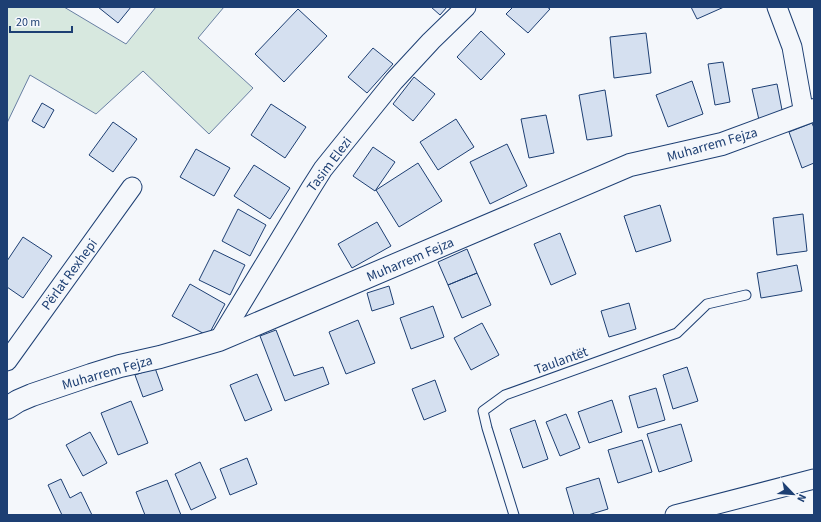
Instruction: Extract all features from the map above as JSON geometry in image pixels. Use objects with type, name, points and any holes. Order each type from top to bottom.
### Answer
[{"type":"street","name":"Tasim Elezi","points":[[219,340],[323,169],[394,81],[466,7]]},
{"type":"street","points":[[777,7],[792,47],[809,112]]},
{"type":"street","name":"Muharrem Fejza","points":[[7,408],[32,395],[91,375],[219,340],[630,165],[722,144],[809,112]]},
{"type":"street","name":"Përlat Rexhepi","points":[[7,361],[132,187]]},
{"type":"street","points":[[675,515],[814,479]]},
{"type":"lane","name":"Taulantët","points":[[514,515],[483,411],[505,395],[677,333],[707,304],[746,295]]},
{"type":"shaded area","points":[[7,7],[64,7],[126,44],[156,7],[224,7],[198,38],[253,88],[209,134],[143,71],[96,114],[30,75],[7,123]]},
{"type":"building","points":[[98,7],[131,7],[118,23]]},
{"type":"building","points":[[431,7],[447,7],[440,15]]},
{"type":"building","points":[[513,7],[547,7],[550,9],[528,33],[506,14]]},
{"type":"building","points":[[691,7],[724,7],[697,19]]},
{"type":"building","points":[[298,9],[327,36],[284,82],[255,54]]},
{"type":"building","points":[[481,31],[505,54],[481,80],[457,57]]},
{"type":"building","points":[[646,33],[651,73],[614,78],[610,37]]},
{"type":"building","points":[[373,48],[393,64],[367,93],[348,77]]},
{"type":"building","points":[[723,62],[730,102],[715,105],[708,64]]},
{"type":"building","points":[[414,77],[435,94],[413,121],[393,104]]},
{"type":"building","points":[[692,81],[703,114],[668,127],[656,95]]},
{"type":"building","points":[[777,84],[783,115],[759,120],[752,89]]},
{"type":"building","points":[[605,90],[612,136],[587,140],[579,95]]},
{"type":"building","points":[[42,103],[54,110],[44,128],[32,121]]},
{"type":"building","points":[[271,104],[306,127],[285,158],[251,135]]},
{"type":"building","points":[[546,115],[554,153],[529,158],[521,119]]},
{"type":"building","points":[[456,119],[474,147],[438,170],[420,142]]},
{"type":"building","points":[[113,122],[137,139],[113,172],[89,155]]},
{"type":"building","points":[[812,123],[814,128],[814,163],[802,168],[789,132]]},
{"type":"building","points":[[507,144],[527,186],[490,204],[470,162]]},
{"type":"building","points":[[373,147],[395,162],[375,191],[353,176]]},
{"type":"building","points":[[196,149],[230,168],[214,196],[180,177]]},
{"type":"building","points":[[418,163],[442,201],[399,227],[376,190]]},
{"type":"building","points":[[254,165],[290,188],[270,219],[234,196]]},
{"type":"building","points":[[660,205],[671,241],[636,252],[624,216]]},
{"type":"building","points":[[238,209],[266,225],[250,256],[222,241]]},
{"type":"building","points":[[803,214],[807,251],[777,255],[773,218]]},
{"type":"building","points":[[377,222],[391,246],[352,268],[338,244]]},
{"type":"building","points":[[560,233],[576,274],[551,285],[534,244]]},
{"type":"building","points":[[23,237],[52,256],[23,298],[7,287],[7,261]]},
{"type":"building","points":[[467,249],[477,273],[448,285],[438,262]]},
{"type":"building","points":[[214,250],[245,265],[230,295],[199,280]]},
{"type":"building","points":[[797,265],[802,291],[761,298],[757,273]]},
{"type":"building","points":[[477,273],[491,305],[462,318],[448,285]]},
{"type":"building","points":[[190,284],[225,304],[208,336],[172,316]]},
{"type":"building","points":[[389,286],[394,304],[372,311],[367,293]]},
{"type":"building","points":[[629,303],[636,329],[609,337],[601,311]]},
{"type":"building","points":[[433,306],[444,337],[411,349],[400,318]]},
{"type":"building","points":[[358,320],[375,363],[346,374],[329,332]]},
{"type":"building","points":[[482,323],[499,355],[471,370],[454,338]]},
{"type":"building","points":[[276,330],[294,376],[323,367],[329,384],[285,401],[260,336]]},
{"type":"building","points":[[687,367],[698,401],[673,409],[663,375]]},
{"type":"building","points":[[155,368],[163,390],[143,397],[135,375]]},
{"type":"building","points":[[257,374],[272,410],[245,421],[230,385]]},
{"type":"building","points":[[435,380],[446,411],[424,420],[412,389]]},
{"type":"building","points":[[656,388],[665,420],[638,428],[629,396]]},
{"type":"building","points":[[612,400],[622,432],[589,443],[578,412]]},
{"type":"building","points":[[131,401],[148,443],[118,455],[101,413]]},
{"type":"building","points":[[566,414],[580,448],[560,456],[546,422]]},
{"type":"building","points":[[535,420],[548,459],[523,468],[510,429]]},
{"type":"building","points":[[681,424],[692,461],[659,472],[647,434]]},
{"type":"building","points":[[90,432],[107,463],[83,476],[66,445]]},
{"type":"building","points":[[642,440],[652,472],[618,483],[608,450]]},
{"type":"building","points":[[247,458],[257,484],[230,495],[220,469]]},
{"type":"building","points":[[200,462],[216,498],[191,510],[175,474]]},
{"type":"building","points":[[599,478],[608,509],[588,515],[574,515],[566,488]]},
{"type":"building","points":[[61,479],[70,498],[81,492],[92,515],[62,515],[48,485]]},
{"type":"building","points":[[167,480],[181,515],[145,515],[136,492]]}]
